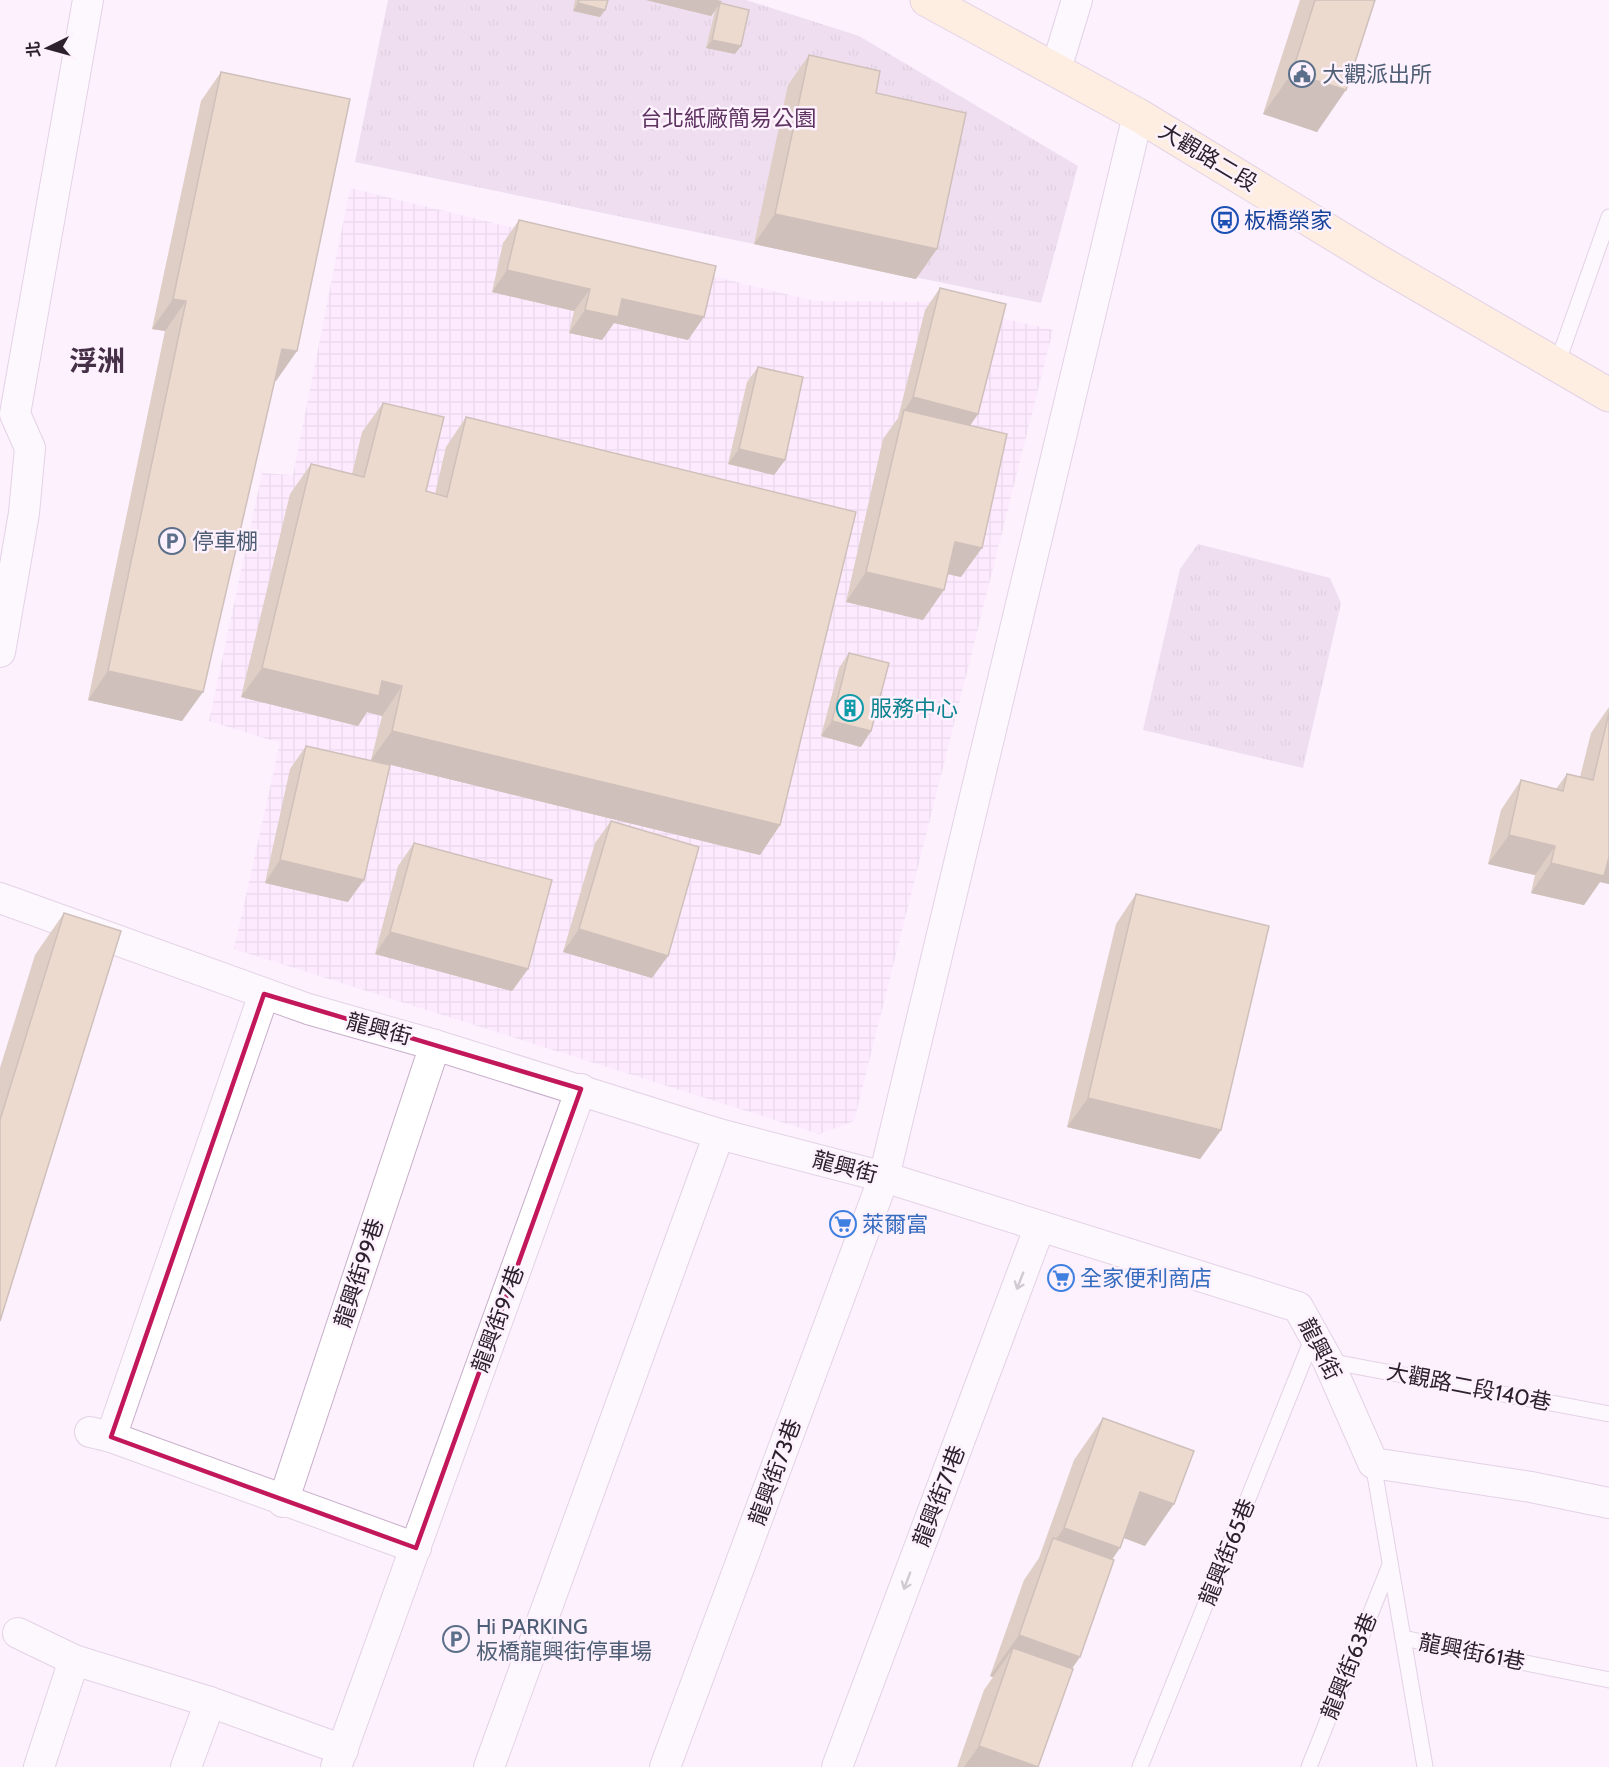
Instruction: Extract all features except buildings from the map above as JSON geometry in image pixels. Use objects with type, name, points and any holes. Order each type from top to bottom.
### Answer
[{"type":"main road","name":"大觀路二段","points":[[927,0],[1138,115],[1381,263],[1609,395]]},
{"type":"street","points":[[0,652],[24,513],[30,448],[15,414],[88,0]]},
{"type":"street","points":[[1056,69],[1077,0]]},
{"type":"street","name":"龍興街73巷","points":[[665,1767],[884,1177],[1138,115]]},
{"type":"street","name":"龍興街","points":[[0,898],[308,1009],[580,1089],[719,1134],[884,1177],[1298,1307],[1373,1463]]},
{"type":"street","points":[[264,994],[100,1434],[283,1502],[416,1548]]},
{"type":"street","name":"龍興街99巷","points":[[283,1502],[435,1045]]},
{"type":"street","name":"龍興街97巷","points":[[339,1758],[580,1089]]},
{"type":"street","points":[[489,1767],[719,1134]]},
{"type":"street","name":"龍興街71巷","points":[[837,1767],[1040,1226]]},
{"type":"street","points":[[1373,1463],[1532,1487],[1609,1503]]},
{"type":"street","points":[[18,1633],[74,1660],[210,1702],[339,1758]]},
{"type":"street","points":[[39,1767],[74,1660]]},
{"type":"street","points":[[186,1767],[210,1702]]},
{"type":"lane","points":[[1557,364],[1609,217]]},
{"type":"lane","name":"大觀路二段140巷","points":[[1320,1349],[1609,1414]]},
{"type":"lane","name":"龍興街65巷","points":[[1140,1767],[1320,1349]]},
{"type":"lane","name":"龍興街61巷","points":[[1373,1463],[1403,1638],[1609,1680]]},
{"type":"lane","name":"龍興街63巷","points":[[1309,1767],[1390,1565]]},
{"type":"lane","points":[[1403,1638],[1425,1767]]},
{"type":"highlighted area","points":[[264,994],[581,1089],[416,1548],[111,1437]]},
{"type":"shaded area","points":[[350,188],[814,301],[932,302],[1053,330],[854,1121],[819,1134],[234,949],[280,743],[209,721],[262,473],[293,475]]},
{"type":"green space","name":"台北紙廠簡易公園","points":[[388,0],[746,0],[859,36],[1078,166],[1041,303],[355,162]]},
{"type":"green space","points":[[1198,544],[1330,578],[1341,603],[1303,768],[1143,730],[1180,569]]},
{"type":"place","name":"大觀派出所","points":[[1302,74]]},
{"type":"place","name":"板橋榮家","points":[[1225,220]]},
{"type":"place","name":"停車棚","points":[[172,541]]},
{"type":"place","name":"服務中心","points":[[850,708]]},
{"type":"place","name":"萊爾富","points":[[843,1224]]},
{"type":"place","name":"全家便利商店","points":[[1061,1278]]},
{"type":"place","name":"Hi PARKING 板橋龍興街停車場","points":[[456,1639]]},
{"type":"district","name":"浮洲","points":[[97,361]]}]
